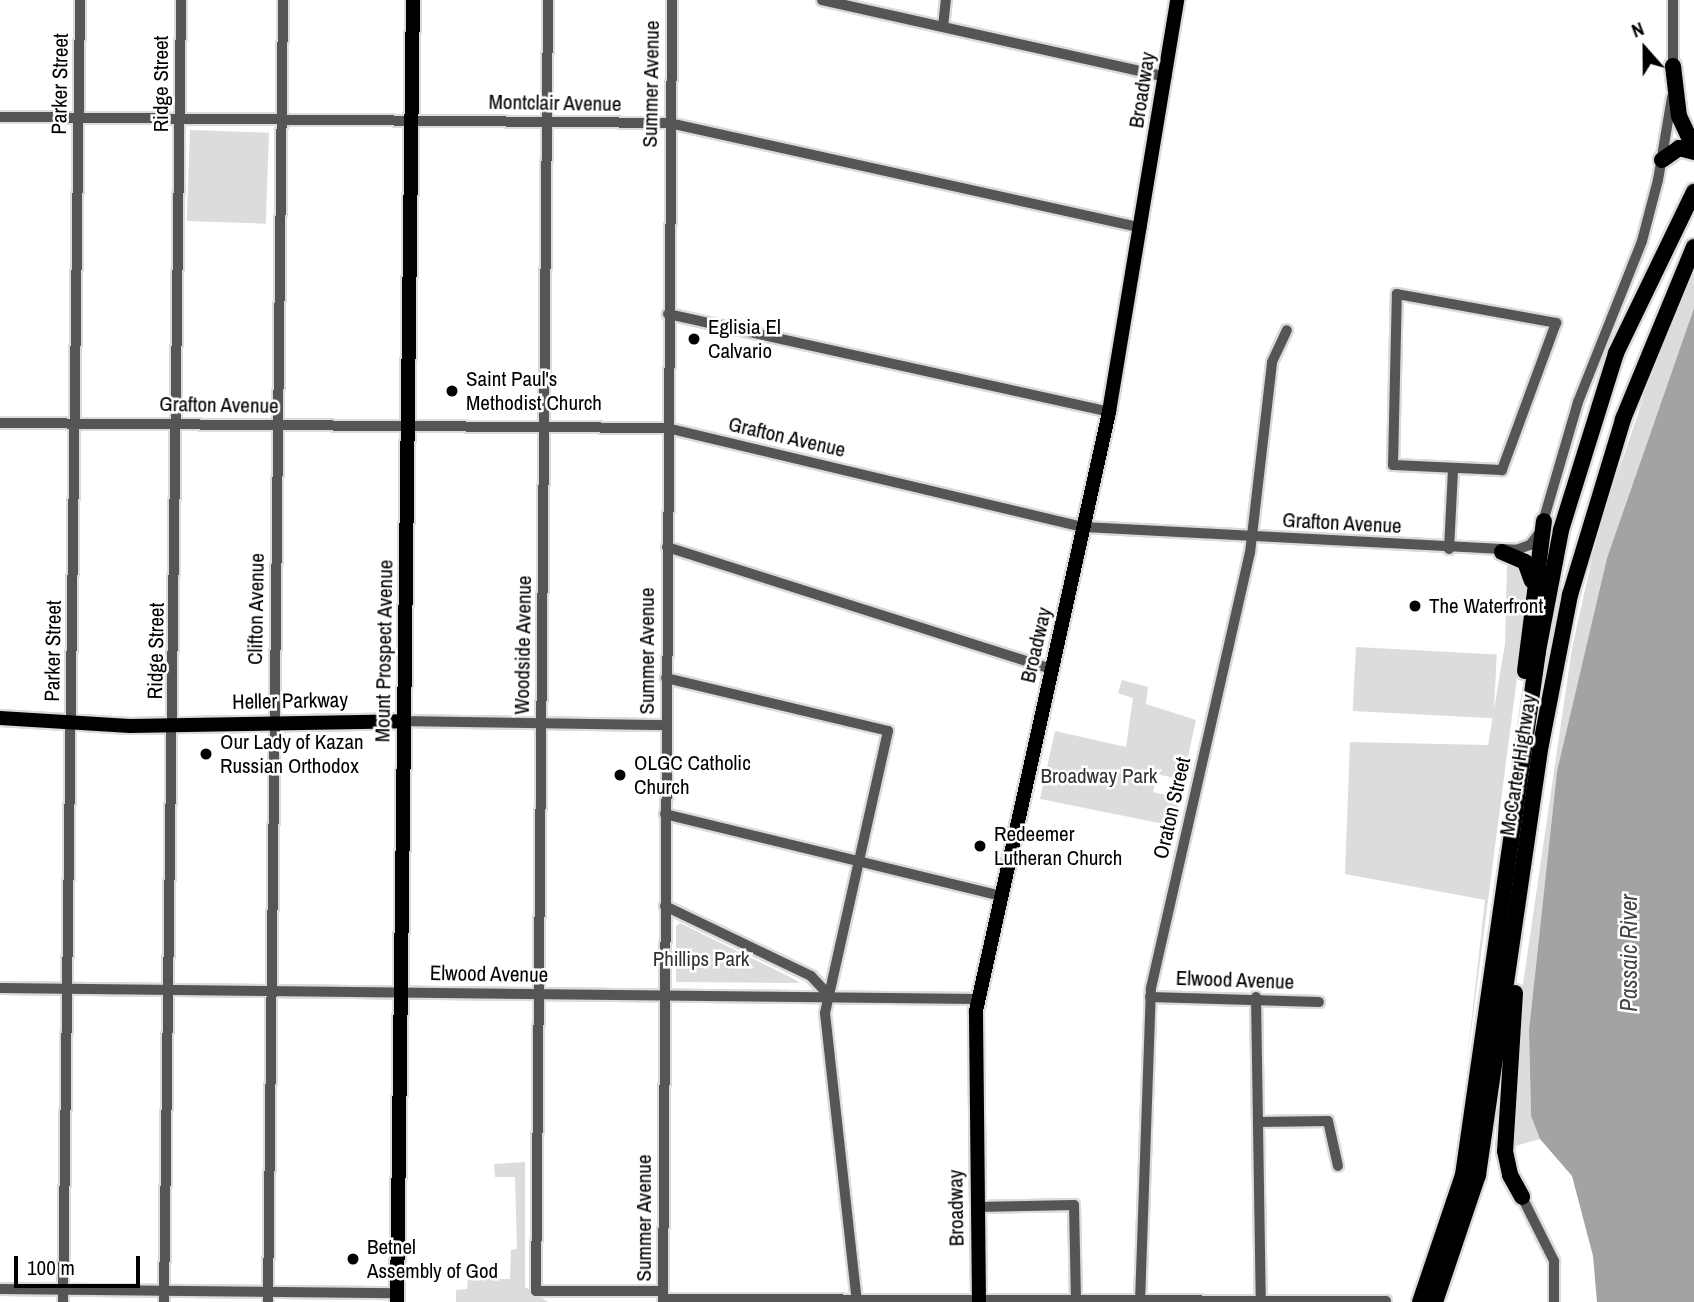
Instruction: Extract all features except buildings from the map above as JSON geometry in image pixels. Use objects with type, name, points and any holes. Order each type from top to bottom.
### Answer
[{"type":"highway","points":[[1673,66],[1679,116],[1694,150]]},
{"type":"highway","points":[[1662,160],[1679,148],[1694,150]]},
{"type":"highway","points":[[1420,1302],[1463,1175],[1548,590],[1571,490],[1616,353],[1694,192]]},
{"type":"highway","points":[[1667,307],[1694,234]]},
{"type":"highway","name":"McCarter Highway","points":[[1435,1302],[1478,1175],[1557,654],[1585,536],[1619,429],[1667,307],[1694,247]]},
{"type":"highway","points":[[1516,803],[1533,591],[1544,521]]},
{"type":"highway","points":[[1502,552],[1525,562],[1533,591]]},
{"type":"highway","points":[[1522,1197],[1510,1175],[1505,1139],[1530,821]]},
{"type":"main road","name":"Mount Prospect Avenue","points":[[397,1297],[413,0]]},
{"type":"main road","name":"Broadway","points":[[979,1302],[977,999],[1109,412],[1177,0]]},
{"type":"main road","name":"Heller Parkway","points":[[0,718],[174,726],[274,720],[404,721]]},
{"type":"street","name":"Parker Street","points":[[64,1302],[80,0]]},
{"type":"street","name":"Ridge Street","points":[[164,1296],[178,423],[181,0]]},
{"type":"street","name":"Clifton Avenue","points":[[268,1297],[283,0]]},
{"type":"street","name":"Woodside Avenue","points":[[548,0],[536,1291],[663,1297]]},
{"type":"street","name":"Summer Avenue","points":[[663,1297],[669,123],[672,0]]},
{"type":"street","points":[[822,0],[1166,77]]},
{"type":"street","points":[[943,27],[946,0]]},
{"type":"street","points":[[1544,521],[1577,402],[1642,241],[1662,160],[1673,66],[1673,0]]},
{"type":"street","name":"Montclair Avenue","points":[[0,117],[669,123],[1141,228]]},
{"type":"street","points":[[1397,294],[1556,323],[1502,470],[1452,469],[1392,465],[1397,294]]},
{"type":"street","points":[[668,314],[1109,412]]},
{"type":"street","name":"Oraton Street","points":[[1140,1302],[1150,997],[1252,537],[1272,362],[1287,330]]},
{"type":"street","name":"Grafton Avenue","points":[[0,423],[667,428],[1084,527],[1502,552],[1530,545],[1544,521]]},
{"type":"street","points":[[1449,549],[1452,469]]},
{"type":"street","points":[[667,547],[1052,669]]},
{"type":"street","points":[[666,678],[888,731],[825,1019],[857,1302]]},
{"type":"street","name":"Heller Parkway","points":[[404,721],[666,725]]},
{"type":"street","points":[[665,814],[1001,896]]},
{"type":"street","points":[[665,906],[811,976],[829,995]]},
{"type":"street","name":"Elwood Avenue","points":[[0,988],[829,995],[977,999]]},
{"type":"street","name":"Elwood Avenue","points":[[1150,997],[1256,997],[1319,1002]]},
{"type":"street","points":[[1256,997],[1261,1301]]},
{"type":"street","points":[[1258,1122],[1328,1121],[1338,1166]]},
{"type":"street","points":[[1522,1197],[1554,1261],[1554,1302]]},
{"type":"street","points":[[977,1207],[1074,1205],[1078,1302]]},
{"type":"street","points":[[0,1289],[164,1296],[397,1297]]},
{"type":"street","points":[[663,1297],[857,1302],[1386,1301]]},
{"type":"green space","points":[[190,130],[269,133],[266,224],[187,221]]},
{"type":"green space","points":[[1694,270],[1694,308],[1607,558],[1557,771],[1529,1030],[1531,1116],[1540,1139],[1512,1147],[1523,984],[1572,648],[1598,532],[1647,387]]},
{"type":"green space","points":[[1507,563],[1518,564],[1528,593],[1466,1070],[1485,900],[1345,874],[1350,742],[1488,745],[1505,644]]},
{"type":"green space","points":[[1356,647],[1497,654],[1493,718],[1353,711]]},
{"type":"green space","name":"Broadway Park","points":[[1122,680],[1148,687],[1146,704],[1196,720],[1183,780],[1157,774],[1153,792],[1179,798],[1174,826],[1040,799],[1055,731],[1126,747],[1133,698],[1118,693]]},
{"type":"green space","name":"Phillips Park","points":[[680,923],[800,983],[676,982],[676,926]]},
{"type":"green space","points":[[525,1162],[525,1287],[548,1302],[456,1302],[456,1290],[467,1289],[468,1278],[510,1279],[511,1250],[517,1249],[515,1177],[495,1177],[494,1164]]},
{"type":"water","name":"Passaic River","points":[[1694,308],[1694,1302],[1597,1302],[1593,1256],[1572,1176],[1540,1139],[1531,1116],[1529,1030],[1557,771],[1607,558]]},
{"type":"place","name":"Eglisia El Calvario","points":[[694,339]]},
{"type":"place","name":"Saint Paul's Methodist Church","points":[[452,391]]},
{"type":"place","name":"The Waterfront","points":[[1415,606]]},
{"type":"place","name":"Our Lady of Kazan Russian Orthodox","points":[[206,754]]},
{"type":"place","name":"OLGC Catholic Church","points":[[620,775]]},
{"type":"place","name":"Redeemer Lutheran Church","points":[[980,846]]},
{"type":"place","name":"Betnel Assembly of God","points":[[353,1259]]}]
